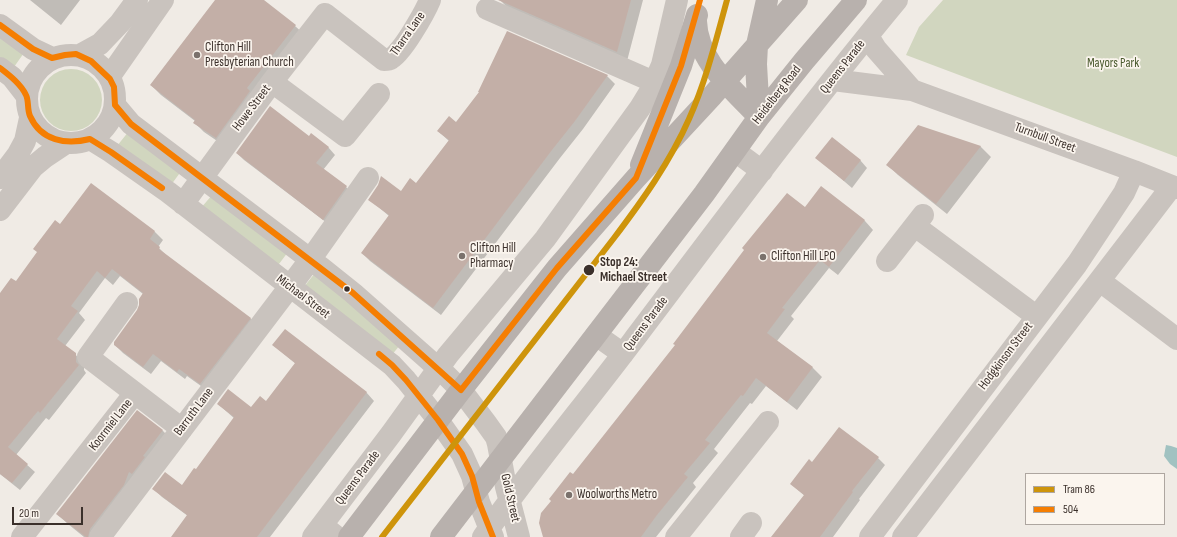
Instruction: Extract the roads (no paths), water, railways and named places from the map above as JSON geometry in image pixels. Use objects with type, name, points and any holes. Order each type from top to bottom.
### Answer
[{"type":"main road","points":[[759,117],[756,64],[757,45],[768,0]]},
{"type":"main road","points":[[349,537],[544,284],[636,178],[797,0]]},
{"type":"main road","name":"Heidelberg Road","points":[[596,335],[704,194],[759,117],[804,60],[856,0]]},
{"type":"main road","points":[[699,7],[697,32],[702,48],[710,62],[725,81],[759,117]]},
{"type":"main road","points":[[636,178],[681,66],[699,7]]},
{"type":"main road","points":[[442,537],[596,335]]},
{"type":"street","points":[[80,55],[100,44],[120,23],[140,8],[163,0]]},
{"type":"street","name":"Tharra Lane","points":[[325,14],[384,60],[390,60],[414,30],[430,0]]},
{"type":"street","name":"Queens Parade","points":[[324,533],[438,368],[458,342],[545,239],[640,108],[662,65],[677,0]]},
{"type":"street","name":"Queens Parade","points":[[489,534],[509,501],[762,171],[898,0]]},
{"type":"street","points":[[110,76],[140,8]]},
{"type":"street","points":[[487,8],[654,82]]},
{"type":"street","name":"Howe Street","points":[[183,204],[203,178],[220,151],[325,14]]},
{"type":"street","points":[[0,25],[33,49],[52,58]]},
{"type":"street","name":"Turnbull Street","points":[[868,36],[876,49],[912,90]]},
{"type":"street","points":[[63,55],[80,55],[87,57],[110,76],[115,93],[115,105],[111,119],[102,131],[90,139],[78,143],[66,143],[51,139],[39,130],[30,118],[26,96],[29,84],[34,74],[42,65],[52,58],[63,55]]},
{"type":"street","points":[[0,68],[12,77],[26,96]]},
{"type":"street","name":"Turnbull Street","points":[[833,80],[912,90],[1175,187]]},
{"type":"street","points":[[272,82],[345,136],[379,94]]},
{"type":"street","points":[[115,105],[131,124],[353,293],[438,368],[461,390],[491,430],[498,444],[501,459]]},
{"type":"street","points":[[0,178],[18,154],[25,141],[30,118]]},
{"type":"street","name":"Michael Street","points":[[90,139],[111,152],[183,204],[392,365],[438,420],[462,454],[476,491]]},
{"type":"street","points":[[0,210],[33,167],[66,143]]},
{"type":"street","points":[[736,151],[762,171]]},
{"type":"street","name":"Hodgkinson Street","points":[[870,537],[1036,316],[1077,264],[1124,193],[1134,171]]},
{"type":"street","name":"Barruth Lane","points":[[100,537],[310,260],[368,178]]},
{"type":"street","points":[[903,537],[1100,281],[1175,187]]},
{"type":"street","points":[[887,261],[919,221],[1036,316]]},
{"type":"street","points":[[522,268],[544,284]]},
{"type":"street","points":[[1100,281],[1177,339]]},
{"type":"street","name":"Koormiel Lane","points":[[22,537],[135,393],[88,357],[127,303]]},
{"type":"street","points":[[596,335],[623,354]]},
{"type":"street","points":[[135,393],[182,428]]},
{"type":"street","points":[[676,537],[768,422]]},
{"type":"street","name":"Gold Street","points":[[501,459],[509,501],[519,537]]},
{"type":"street","name":"Gold Street","points":[[476,491],[489,534]]},
{"type":"water","points":[[1166,445],[1177,448],[1177,469],[1170,464],[1164,456]]},
{"type":"tram line","name":"86","points":[[382,537],[614,238],[655,181],[673,151],[701,90],[727,0]]},
{"type":"place","name":"Clifton Hill Presbyterian Church","points":[[197,55]]},
{"type":"place","name":"Clifton Hill Pharmacy","points":[[462,256]]},
{"type":"place","name":"Clifton Hill LPO","points":[[763,257]]},
{"type":"place","name":"Stop 24: Michael Street","points":[[589,270]]},
{"type":"place","name":"Woolworths Metro","points":[[569,495]]},
{"type":"park label","name":"Mayors Park","points":[[1113,64]]}]
